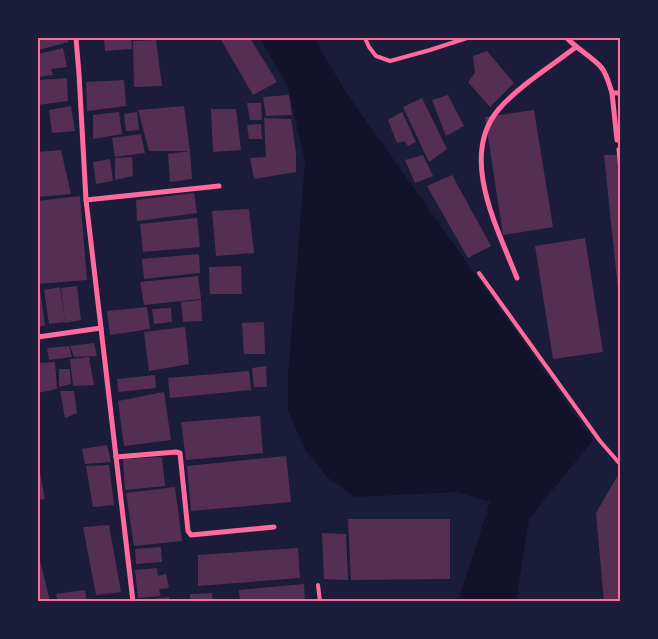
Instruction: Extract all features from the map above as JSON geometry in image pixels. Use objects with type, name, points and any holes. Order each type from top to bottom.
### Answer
[{"type":"street","points":[[76,38],[86,200],[133,602]]},
{"type":"street","points":[[567,38],[602,68],[612,93],[619,140]]},
{"type":"street","points":[[517,278],[490,210],[483,177],[482,142],[487,128],[500,108],[512,96],[576,47]]},
{"type":"street","points":[[612,93],[620,93]]},
{"type":"street","points":[[86,200],[219,186]]},
{"type":"street","points":[[38,337],[101,328]]},
{"type":"street","points":[[116,457],[180,453],[188,531],[191,535],[274,527]]},
{"type":"lane","points":[[364,38],[376,56],[390,61],[467,38]]},
{"type":"lane","points":[[479,273],[600,441],[620,464]]},
{"type":"lane","points":[[318,585],[320,602]]},
{"type":"path","points":[[619,140],[620,171]]},
{"type":"shaded area","points":[[260,38],[314,38],[347,94],[593,440],[529,519],[516,601],[458,601],[490,502],[457,492],[355,497],[328,478],[306,451],[288,411],[288,377],[305,162],[288,87]]},
{"type":"building","points":[[38,38],[67,38],[69,42],[38,50]]},
{"type":"building","points":[[104,38],[131,38],[132,49],[105,51]]},
{"type":"building","points":[[220,38],[250,38],[277,82],[253,95]]},
{"type":"building","points":[[156,40],[162,86],[134,87],[133,41]]},
{"type":"building","points":[[63,48],[67,67],[51,69],[53,75],[38,77],[38,54]]},
{"type":"building","points":[[487,51],[514,83],[490,107],[468,82],[475,73],[473,56]]},
{"type":"building","points":[[67,78],[68,101],[38,105],[38,80]]},
{"type":"building","points":[[124,80],[126,106],[87,111],[86,82]]},
{"type":"building","points":[[289,95],[292,115],[266,116],[263,97]]},
{"type":"building","points":[[448,95],[464,126],[446,136],[432,100]]},
{"type":"building","points":[[422,98],[447,149],[429,162],[403,107]]},
{"type":"building","points":[[247,103],[261,103],[262,120],[250,120]]},
{"type":"building","points":[[71,106],[75,131],[52,133],[49,110]]},
{"type":"building","points":[[184,106],[190,151],[149,151],[138,110]]},
{"type":"building","points":[[211,109],[236,109],[241,150],[213,152]]},
{"type":"building","points":[[534,110],[553,227],[503,235],[485,117]]},
{"type":"building","points":[[119,112],[122,134],[93,139],[93,115]]},
{"type":"building","points":[[137,112],[139,130],[126,131],[124,114]]},
{"type":"building","points":[[402,112],[416,142],[408,146],[404,141],[397,143],[388,120]]},
{"type":"building","points":[[264,118],[291,119],[296,153],[296,172],[254,179],[250,158],[266,157]]},
{"type":"building","points":[[261,124],[262,139],[249,139],[247,125]]},
{"type":"building","points":[[141,134],[145,153],[115,157],[112,138]]},
{"type":"building","points":[[61,150],[71,194],[38,197],[38,152]]},
{"type":"building","points":[[190,151],[192,179],[170,182],[168,154]]},
{"type":"building","points":[[423,155],[433,176],[415,183],[405,160]]},
{"type":"building","points":[[604,155],[620,155],[620,299],[619,299]]},
{"type":"building","points":[[132,157],[133,176],[115,180],[115,158]]},
{"type":"building","points":[[110,159],[113,181],[96,184],[93,162]]},
{"type":"building","points":[[452,175],[491,246],[468,258],[427,186]]},
{"type":"building","points":[[194,193],[197,213],[137,221],[136,200]]},
{"type":"building","points":[[80,196],[87,280],[38,284],[38,201]]},
{"type":"building","points":[[249,209],[254,253],[216,256],[212,211]]},
{"type":"building","points":[[197,218],[200,247],[143,252],[140,224]]},
{"type":"building","points":[[585,238],[603,352],[553,359],[535,246]]},
{"type":"building","points":[[199,254],[200,273],[144,279],[142,259]]},
{"type":"building","points":[[241,266],[242,294],[210,294],[209,267]]},
{"type":"building","points":[[198,276],[201,299],[144,305],[140,282]]},
{"type":"building","points":[[77,286],[81,320],[65,323],[61,288]]},
{"type":"building","points":[[60,287],[65,322],[49,324],[44,290]]},
{"type":"building","points":[[38,289],[40,289],[45,325],[39,327]]},
{"type":"building","points":[[201,300],[202,321],[183,322],[181,302]]},
{"type":"building","points":[[147,307],[150,329],[110,335],[107,311]]},
{"type":"building","points":[[171,308],[172,322],[154,324],[152,309]]},
{"type":"building","points":[[264,322],[265,354],[244,354],[242,323]]},
{"type":"building","points":[[185,327],[189,364],[149,371],[144,332]]},
{"type":"building","points":[[94,343],[97,356],[74,357],[70,346]]},
{"type":"building","points":[[69,346],[72,357],[49,360],[47,348]]},
{"type":"building","points":[[89,357],[94,385],[73,386],[70,359]]},
{"type":"building","points":[[55,362],[57,389],[38,393],[38,363]]},
{"type":"building","points":[[266,366],[267,387],[254,387],[252,368]]},
{"type":"building","points":[[59,369],[70,369],[71,384],[59,387]]},
{"type":"building","points":[[249,371],[251,390],[170,398],[168,378]]},
{"type":"building","points":[[155,375],[156,388],[118,392],[117,379]]},
{"type":"building","points":[[60,391],[74,391],[77,413],[65,418]]},
{"type":"building","points":[[164,392],[171,440],[124,446],[118,401]]},
{"type":"building","points":[[260,416],[263,453],[186,460],[181,422]]},
{"type":"building","points":[[107,445],[111,462],[85,464],[82,449]]},
{"type":"building","points":[[286,456],[291,502],[191,511],[187,466]]},
{"type":"building","points":[[162,457],[165,486],[125,490],[123,459]]},
{"type":"building","points":[[109,465],[114,505],[93,507],[86,466]]},
{"type":"building","points":[[38,467],[45,499],[38,500]]},
{"type":"building","points":[[618,475],[620,477],[620,602],[604,602],[596,513]]},
{"type":"building","points":[[175,487],[182,541],[134,546],[126,493]]},
{"type":"building","points":[[348,519],[450,519],[450,579],[351,580]]},
{"type":"building","points":[[109,525],[121,592],[96,595],[83,527]]},
{"type":"building","points":[[322,533],[346,534],[348,580],[324,579]]},
{"type":"building","points":[[161,547],[162,562],[136,564],[135,549]]},
{"type":"building","points":[[298,548],[300,578],[198,586],[198,555]]},
{"type":"building","points":[[38,552],[50,602],[38,602]]},
{"type":"building","points":[[157,568],[158,576],[166,574],[169,588],[159,589],[161,596],[138,598],[135,570]]},
{"type":"building","points":[[304,584],[305,602],[240,602],[239,590]]},
{"type":"building","points":[[85,590],[87,602],[58,602],[56,594]]},
{"type":"building","points":[[212,593],[213,602],[191,602],[190,594]]},
{"type":"building","points":[[169,597],[170,602],[143,602],[143,600]]}]
